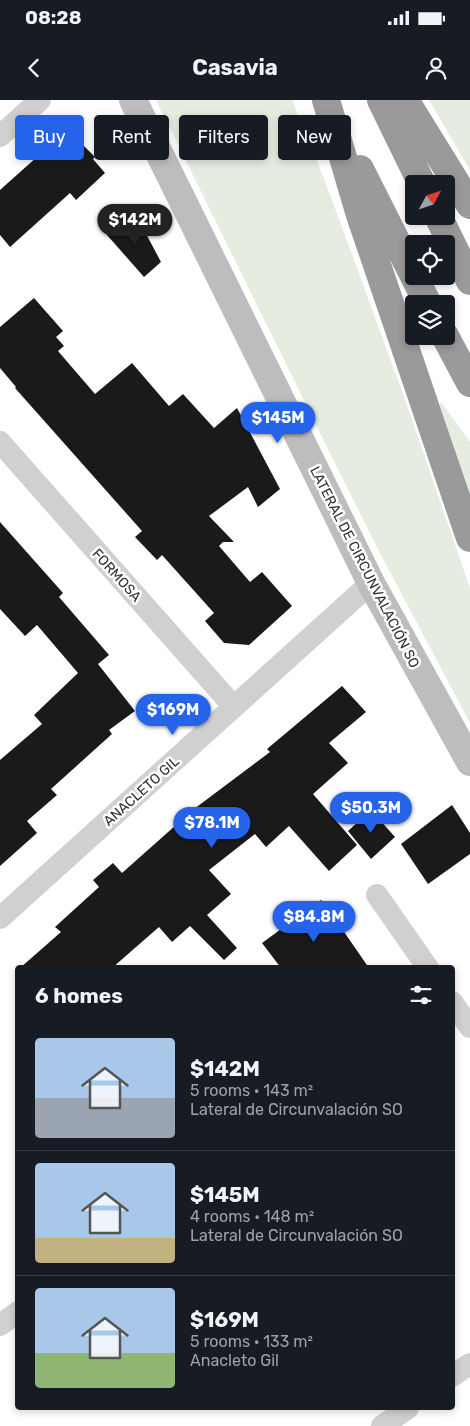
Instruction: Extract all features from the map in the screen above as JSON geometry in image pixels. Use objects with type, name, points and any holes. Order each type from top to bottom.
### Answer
[{"type":"highway","points":[[326,100],[424,295]]},
{"type":"highway","points":[[326,100],[360,215],[470,538]]},
{"type":"highway","points":[[381,100],[418,175]]},
{"type":"highway","points":[[405,100],[470,205]]},
{"type":"highway","points":[[442,225],[470,281]]},
{"type":"highway","points":[[451,345],[470,383]]},
{"type":"street","points":[[0,136],[40,100]]},
{"type":"street","name":"LATERAL DE CIRCUNVALACIÓN SO","points":[[133,100],[371,583],[470,762]]},
{"type":"street","name":"FORMOSA","points":[[0,442],[234,707]]},
{"type":"street","name":"ANACLETO GIL","points":[[0,918],[371,583]]},
{"type":"street","points":[[377,895],[426,965]]},
{"type":"street","points":[[455,1006],[470,1027]]},
{"type":"street","points":[[0,1325],[15,1314]]},
{"type":"street","points":[[455,1374],[470,1364]]},
{"type":"street","points":[[382,1426],[405,1410]]},
{"type":"shaded area","points":[[156,100],[292,100],[298,115],[278,115],[278,160],[316,160],[402,391],[470,588],[470,723],[380,553],[186,160],[268,160],[268,115],[179,115],[179,147],[169,126],[169,115],[163,115]]},
{"type":"shaded area","points":[[429,100],[470,100],[470,170]]},
{"type":"shaded area","points":[[441,402],[470,442],[470,496],[440,405]]},
{"type":"building","points":[[84,146],[94,156],[93,159],[105,173],[76,200],[70,193],[10,247],[0,235],[0,190],[34,160],[84,160]]},
{"type":"building","points":[[131,215],[144,230],[161,262],[144,277],[107,235]]},
{"type":"building","points":[[34,298],[63,331],[56,337],[64,346],[58,351],[95,394],[132,363],[169,406],[183,394],[214,428],[237,408],[280,489],[258,507],[248,487],[209,516],[234,542],[223,542],[219,546],[250,582],[262,572],[292,606],[249,645],[224,643],[205,621],[214,613],[162,555],[157,560],[135,537],[142,531],[15,388],[0,368],[0,327]]},
{"type":"building","points":[[0,522],[63,593],[59,597],[109,655],[98,664],[135,711],[109,730],[112,734],[51,789],[57,795],[27,821],[37,833],[0,866],[0,760],[42,724],[34,715],[78,673],[37,625],[25,636],[0,609]]},
{"type":"building","points":[[342,686],[366,712],[329,743],[348,763],[313,794],[357,845],[329,871],[289,826],[266,847],[255,834],[209,870],[231,894],[207,915],[237,948],[224,960],[190,926],[172,942],[159,927],[115,965],[23,965],[61,932],[55,927],[99,887],[93,880],[113,863],[122,873],[194,809],[270,752],[267,749]]},
{"type":"building","points":[[452,805],[470,833],[470,854],[428,884],[401,844]]},
{"type":"building","points":[[371,810],[395,837],[371,859],[348,831]]},
{"type":"building","points":[[321,900],[367,965],[279,965],[262,943]]}]
